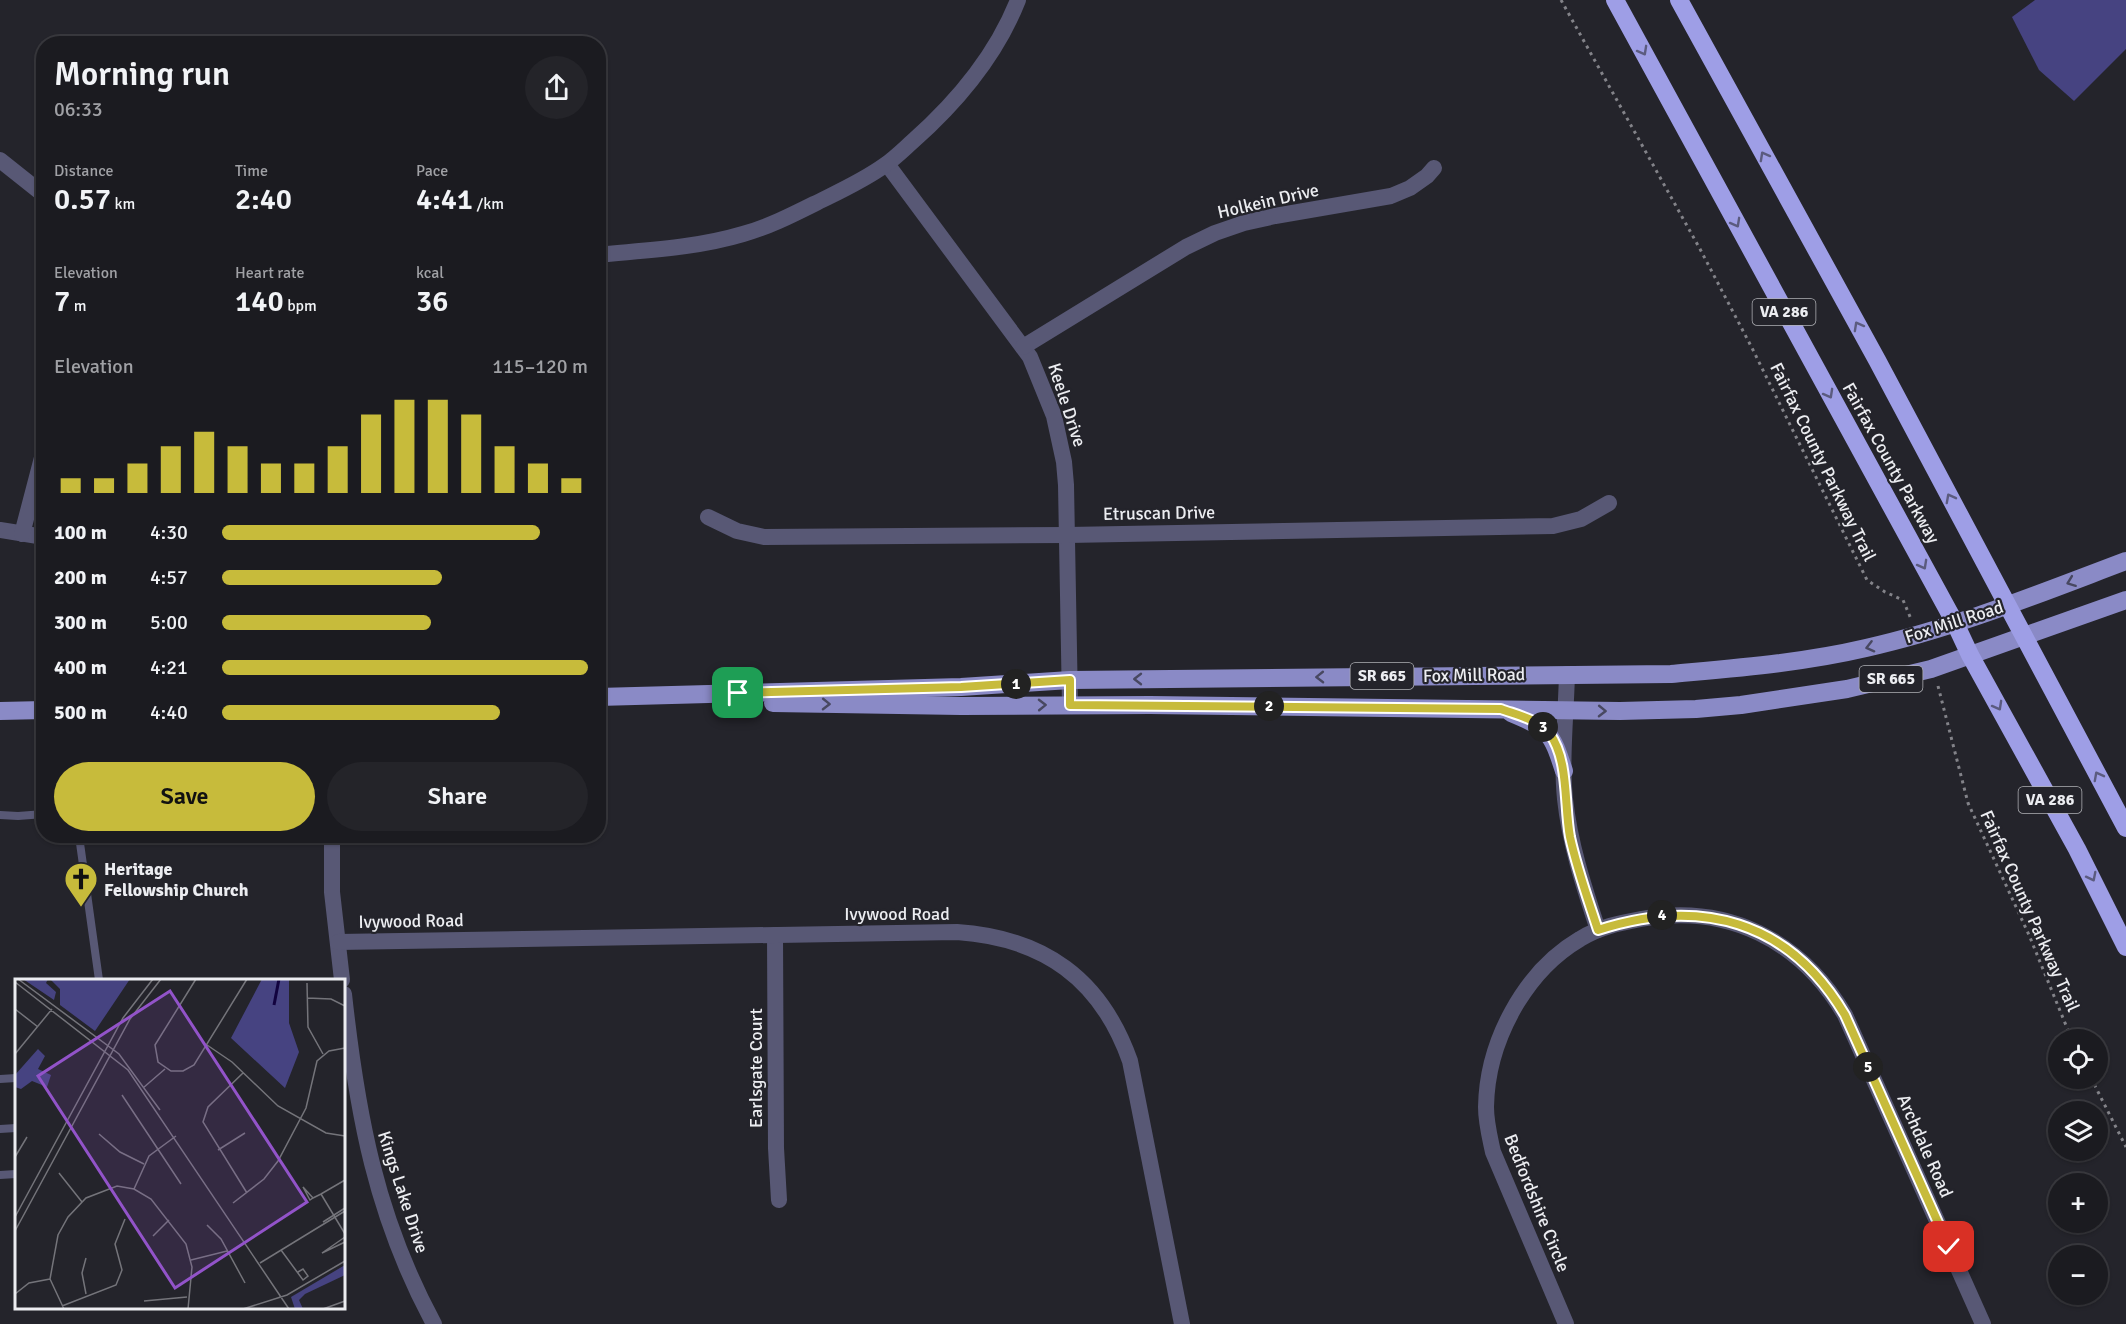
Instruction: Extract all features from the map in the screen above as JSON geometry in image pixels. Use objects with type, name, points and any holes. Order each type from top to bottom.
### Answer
[{"type":"highway","name":"Fairfax County Parkway","points":[[1615,0],[2077,849],[2126,947]]},
{"type":"highway","name":"Fairfax County Parkway","points":[[1679,0],[1877,360],[2126,828]]},
{"type":"main road","name":"Fox Mill Road","points":[[606,697],[961,687],[1070,680],[1671,674],[1760,666],[1866,648],[2007,606],[2126,561]]},
{"type":"main road","name":"Fox Mill Road","points":[[662,696],[774,703],[961,706],[1696,709],[1811,696],[1931,669],[2126,600]]},
{"type":"main road","points":[[1501,709],[1545,729],[1553,740],[1564,771]]},
{"type":"main road","points":[[0,711],[36,710]]},
{"type":"street","points":[[606,254],[694,244],[741,235],[778,223],[853,185],[887,164],[940,117],[976,76],[1004,30],[1018,0]]},
{"type":"street","points":[[0,160],[36,189]]},
{"type":"street","name":"Keele Drive","points":[[887,164],[1030,357],[1046,394],[1060,440],[1066,485],[1070,705]]},
{"type":"street","name":"Holkein Drive","points":[[1023,347],[1186,247],[1215,233],[1275,216],[1391,196],[1410,188],[1434,168]]},
{"type":"street","points":[[22,534],[36,481]]},
{"type":"street","name":"Etruscan Drive","points":[[708,517],[737,531],[765,537],[1068,535],[1553,526],[1581,519],[1609,503]]},
{"type":"street","points":[[0,531],[36,536]]},
{"type":"street","points":[[1567,674],[1565,799],[1570,837],[1598,930]]},
{"type":"street","points":[[332,843],[332,892],[342,979]]},
{"type":"street","name":"Archdale Road","points":[[1598,930],[1619,923],[1661,915],[1710,916],[1742,925],[1773,940],[1814,972],[1831,992],[1845,1015],[1983,1324]]},
{"type":"street","name":"Bedfordshire Circle","points":[[1566,1324],[1493,1152],[1488,1131],[1487,1087],[1501,1036],[1525,992],[1551,962],[1579,939],[1598,930]]},
{"type":"street","name":"Ivywood Road","points":[[338,942],[975,934],[1013,942],[1044,955],[1067,970],[1088,988],[1106,1009],[1120,1033],[1130,1061],[1182,1324]]},
{"type":"street","name":"Earlsgate Court","points":[[775,935],[776,1149],[779,1200]]},
{"type":"street","name":"Kings Lake Drive","points":[[345,1001],[362,1128],[373,1174],[396,1246],[434,1324]]},
{"type":"lane","points":[[0,815],[36,815]]},
{"type":"lane","points":[[80,843],[99,979]]},
{"type":"lane","points":[[0,1079],[15,1078]]},
{"type":"lane","points":[[0,1129],[15,1128]]},
{"type":"lane","points":[[0,1175],[15,1174]]},
{"type":"path","name":"Fairfax County Parkway Trail","points":[[1561,0],[1752,348],[1867,580],[1903,600],[1918,634]]},
{"type":"path","name":"Fairfax County Parkway Trail","points":[[1931,669],[1941,693],[1960,779],[1968,803],[2024,924],[2067,1029]]},
{"type":"path","points":[[2097,1089],[2126,1147]]},
{"type":"shaded area","points":[[2035,0],[2126,0],[2126,49],[2074,101],[2039,70],[2012,17]]},
{"type":"place","name":"Heritage Fellowship Church","points":[[81,908]]},
{"type":"route","points":[[738,693],[961,687],[1070,680],[1070,705],[1501,709],[1540,725],[1550,734],[1564,771],[1570,837],[1598,930],[1619,923],[1661,915],[1710,916],[1742,925],[1773,940],[1801,960],[1825,985],[1845,1015],[1949,1247]]}]
